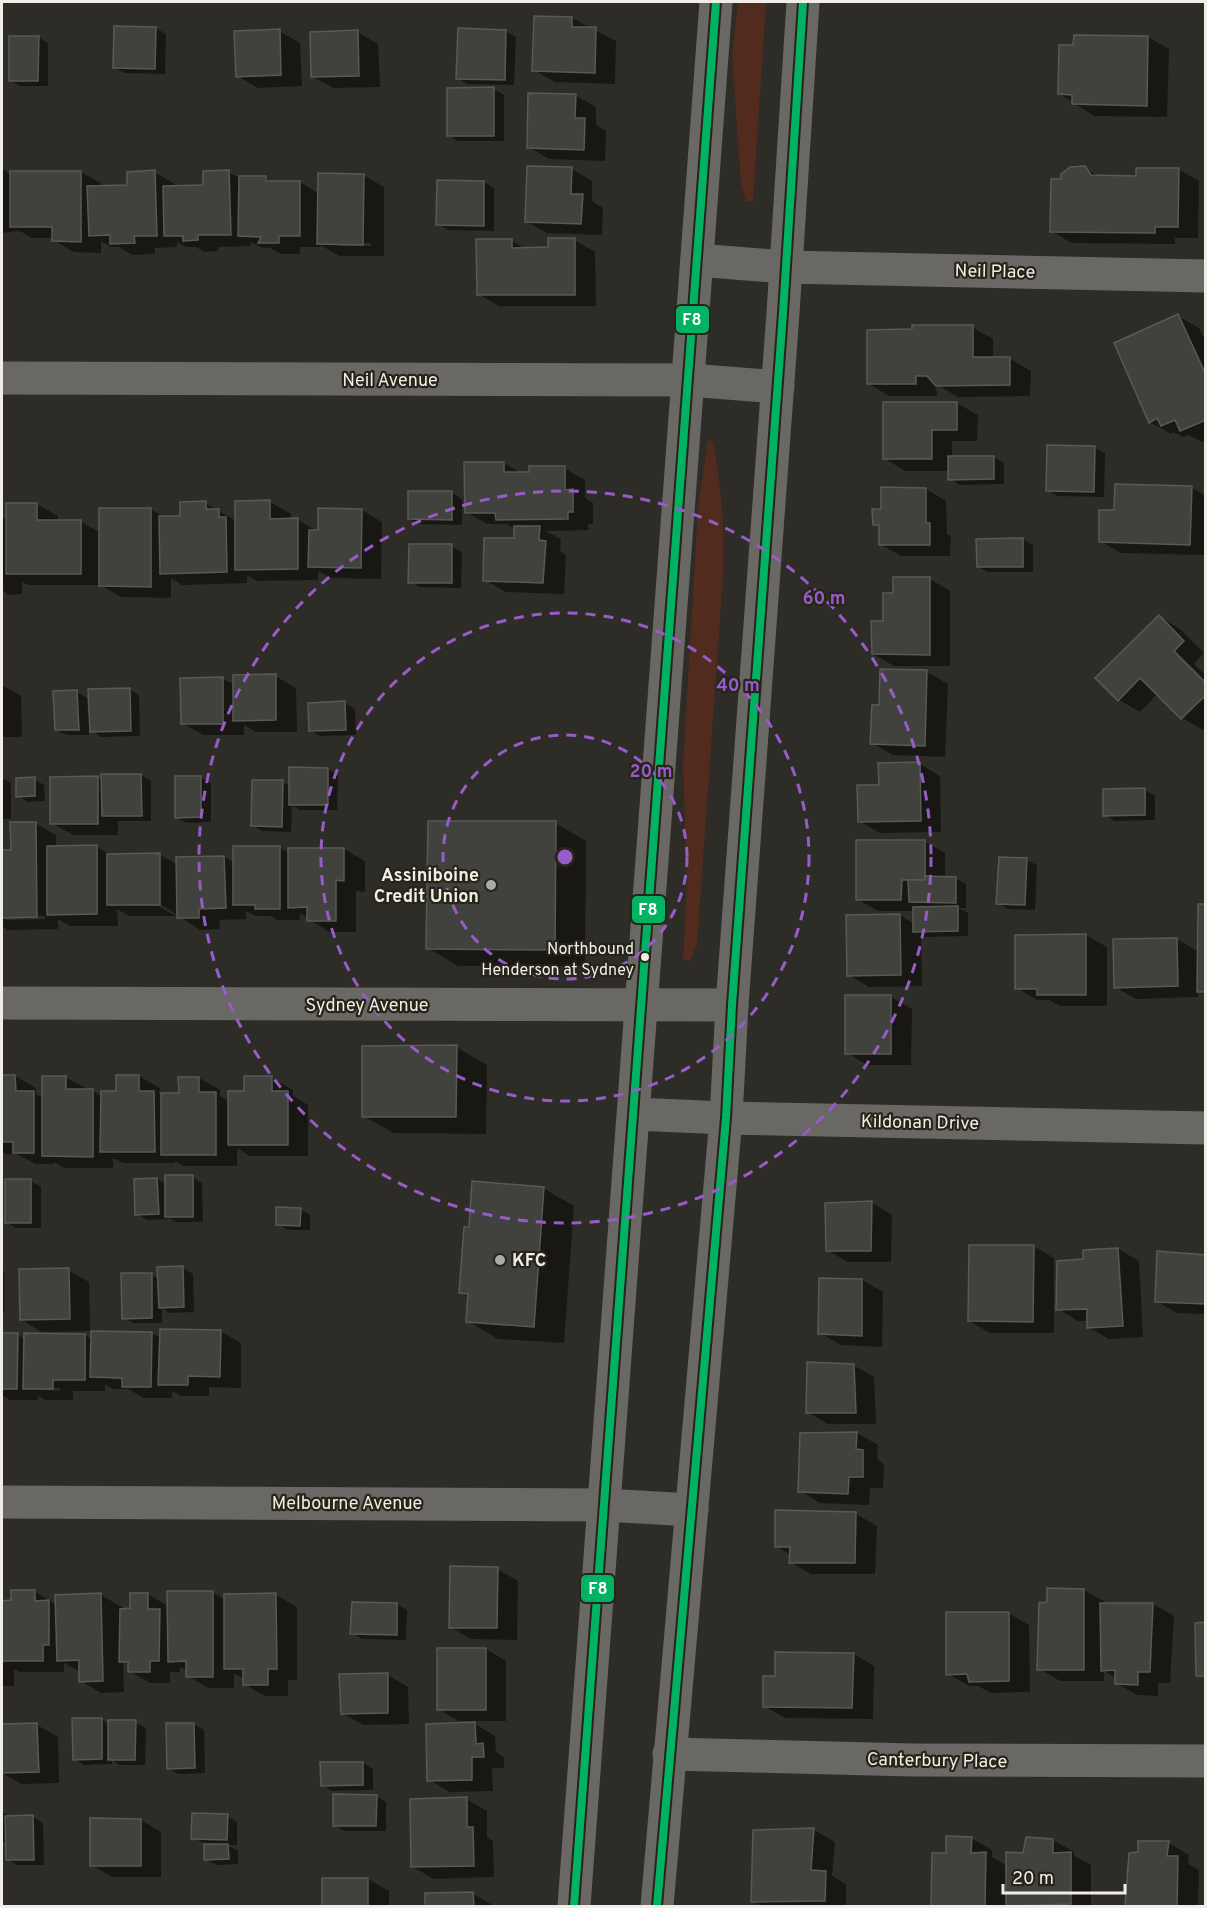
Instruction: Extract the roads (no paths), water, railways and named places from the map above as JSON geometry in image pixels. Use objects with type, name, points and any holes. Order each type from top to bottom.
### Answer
[{"type":"main road","points":[[574,1906],[716,2]]},
{"type":"main road","points":[[657,1906],[726,1118],[803,2]]},
{"type":"main road","name":"Neil Place","points":[[697,260],[785,267],[1206,276]]},
{"type":"main road","name":"Neil Avenue","points":[[2,378],[688,380],[778,387]]},
{"type":"main road","name":"Sydney Avenue","points":[[2,1003],[732,1005]]},
{"type":"main road","name":"Kildonan Drive","points":[[634,1114],[1206,1128]]},
{"type":"main road","name":"Melbourne Avenue","points":[[2,1502],[604,1505],[692,1510]]},
{"type":"main road","name":"Canterbury Place","points":[[669,1754],[913,1760],[1206,1761]]},
{"type":"place","name":"Assiniboine Credit Union","points":[[491,885]]},
{"type":"place","name":"Northbound Henderson at Sydney","points":[[645,957]]},
{"type":"place","name":"KFC","points":[[500,1260]]}]
